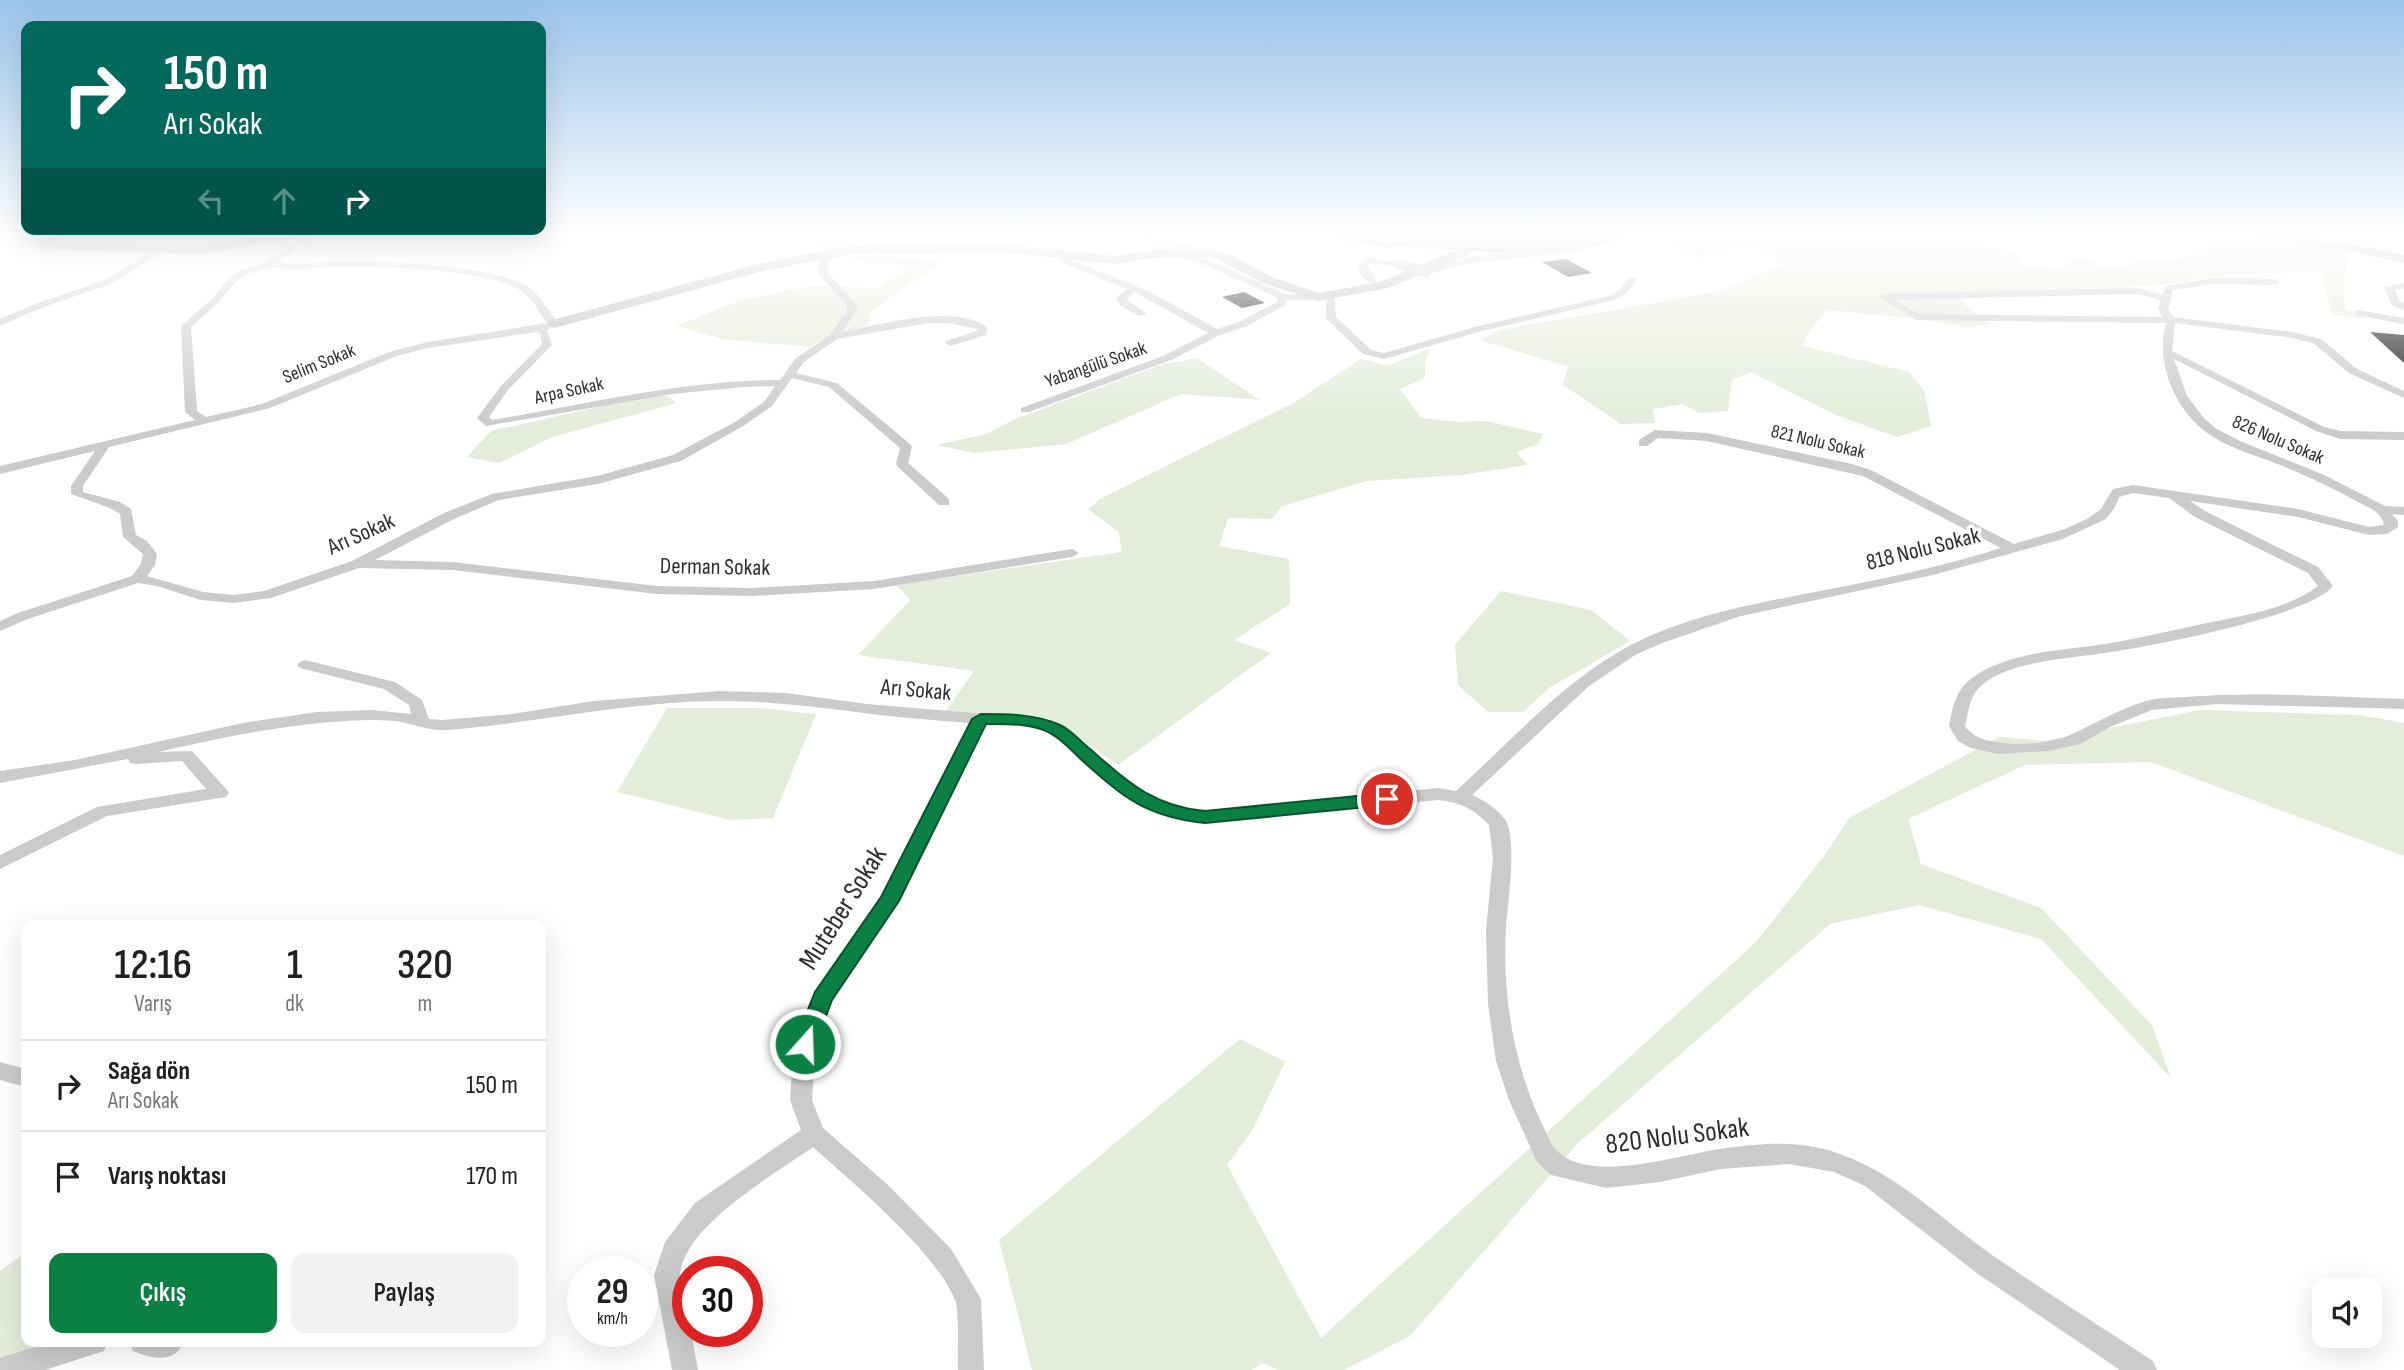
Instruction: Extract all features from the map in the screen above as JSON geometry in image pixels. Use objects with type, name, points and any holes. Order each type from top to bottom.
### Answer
[{"type":"street","points":[[0,323],[62,298]]},
{"type":"street","points":[[204,421],[191,412],[186,326],[218,298]]},
{"type":"street","points":[[532,298],[541,312],[554,324],[651,298]]},
{"type":"street","name":"Arı Sokak","points":[[0,627],[23,616],[137,579],[159,582],[201,596],[248,598],[292,587],[357,564],[449,516],[496,497],[598,480],[677,458],[739,424],[768,404],[800,360],[834,337],[852,310],[845,298]]},
{"type":"street","points":[[1121,298],[1124,303],[1142,314]]},
{"type":"street","points":[[1154,298],[1216,334]]},
{"type":"street","name":"Yabangülü Sokak","points":[[1025,410],[1167,358],[1243,324],[1282,303],[1283,298]]},
{"type":"street","points":[[1325,298],[1331,318],[1367,352],[1384,356],[1611,298]]},
{"type":"street","points":[[1886,298],[1884,298],[1917,317],[2079,320],[2118,318],[2171,321],[2307,338],[2326,346],[2353,371],[2404,395]]},
{"type":"street","name":"826 Nolu Sokak","points":[[2164,298],[2163,309],[2171,321],[2167,330],[2169,366],[2182,398],[2212,430],[2332,482],[2382,510]]},
{"type":"street","points":[[2359,313],[2404,321]]},
{"type":"street","points":[[834,337],[948,319],[968,320],[982,327],[982,333],[950,343]]},
{"type":"street","name":"Selim Sokak","points":[[0,470],[284,400],[393,354],[465,339],[539,329],[554,324]]},
{"type":"street","name":"Arpa Sokak","points":[[539,329],[545,333],[547,345],[498,394],[483,418],[489,424],[633,395],[701,385],[786,378]]},
{"type":"street","points":[[2169,354],[2320,429],[2340,435],[2404,436]]},
{"type":"street","points":[[786,378],[833,385],[906,447],[902,464],[944,502]]},
{"type":"street","name":"821 Nolu Sokak","points":[[1643,443],[1655,434],[1707,437],[1848,467],[1867,473],[2013,549]]},
{"type":"street","points":[[104,446],[77,486],[77,494],[115,505],[126,512],[130,537],[142,544],[150,554],[148,565],[137,579]]},
{"type":"street","name":"818 Nolu Sokak","points":[[1461,796],[1493,768],[1554,705],[1628,653],[1680,629],[1750,609],[1960,566],[2073,530],[2104,514],[2112,494],[2119,490],[2298,513],[2369,531],[2382,531],[2391,527],[2391,521],[2382,510]]},
{"type":"street","points":[[2172,495],[2200,514],[2313,570],[2326,586],[2280,611],[2116,647],[2020,663],[1985,676],[1969,688],[1965,699],[1957,726],[1965,737],[1977,744],[1998,749],[2048,746],[2074,740],[2104,723],[2149,705],[2217,699],[2404,704]]},
{"type":"street","points":[[2382,510],[2404,511]]},
{"type":"street","name":"Derman Sokak","points":[[357,564],[453,566],[657,590],[752,592],[874,585],[1072,554]]},
{"type":"street","points":[[305,665],[389,685],[416,703],[422,723]]},
{"type":"street","name":"Arı Sokak","points":[[0,777],[75,765],[243,728],[317,718],[372,715],[405,717],[422,723],[475,723],[594,706],[719,696],[786,698],[1044,724],[1058,730],[1130,793],[1154,806],[1181,814],[1205,817],[1438,794],[1461,796]]},
{"type":"street","name":"Muteber Sokak","points":[[971,1370],[968,1299],[943,1257],[880,1193],[814,1134],[801,1100],[805,1044],[822,998],[889,901],[981,719]]},
{"type":"street","points":[[0,863],[103,811],[220,793],[205,780],[199,768],[186,755],[135,759],[133,751]]},
{"type":"street","name":"820 Nolu Sokak","points":[[1461,796],[1476,803],[1498,823],[1502,858],[1496,930],[1498,1004],[1507,1061],[1520,1100],[1545,1155],[1559,1168],[1606,1178],[1660,1172],[1720,1159],[1789,1154],[1837,1162],[1873,1179],[1987,1266],[2144,1370]]},
{"type":"street","points":[[0,1071],[21,1077]]},
{"type":"street","points":[[685,1370],[667,1275],[674,1250],[704,1211],[814,1134]]},
{"type":"street","points":[[9,1370],[7,1368],[78,1347]]},
{"type":"green space","points":[[753,298],[889,298],[869,312],[869,324],[817,342],[810,347],[722,339],[677,326],[738,301]]},
{"type":"green space","points":[[1683,298],[1958,298],[1988,323],[1970,328],[1921,319],[1826,310],[1805,338],[1803,346],[1909,372],[1925,392],[1931,426],[1897,437],[1836,415],[1751,372],[1732,380],[1728,411],[1699,413],[1683,404],[1653,409],[1655,423],[1621,424],[1563,385],[1568,366],[1479,340],[1500,330]]},
{"type":"green space","points":[[2328,298],[2344,298],[2346,309],[2370,319],[2333,315]]},
{"type":"green space","points":[[1430,348],[1425,361],[1425,378],[1400,389],[1421,418],[1457,422],[1486,421],[1543,434],[1538,444],[1517,452],[1527,465],[1462,475],[1367,481],[1282,506],[1272,519],[1228,518],[1219,546],[1289,559],[1290,604],[1234,640],[1271,653],[1118,765],[1061,725],[945,712],[974,671],[858,655],[910,600],[896,585],[1121,552],[1119,532],[1088,509],[1100,499],[1295,402],[1361,359],[1388,366]]},
{"type":"green space","points":[[1197,358],[1260,400],[1181,394],[1066,444],[974,453],[937,445],[986,434],[1015,419],[1163,364]]},
{"type":"green space","points":[[651,395],[667,396],[677,403],[552,437],[499,463],[467,457],[491,431]]},
{"type":"green space","points":[[1501,591],[1591,610],[1630,641],[1549,688],[1523,712],[1488,712],[1458,685],[1455,645]]},
{"type":"green space","points":[[667,708],[760,708],[816,714],[773,818],[731,820],[617,792]]},
{"type":"green space","points":[[2201,710],[2360,715],[2404,723],[2404,856],[2151,762],[2025,765],[1908,819],[1921,864],[2041,908],[2152,1025],[2171,1078],[2041,939],[1919,905],[1830,924],[1577,1144],[1410,1336],[1344,1370],[1278,1370],[1263,1363],[1251,1370],[1032,1370],[999,1240],[1240,1039],[1285,1062],[1254,1127],[1227,1165],[1321,1338],[1756,942],[1825,855],[1849,818],[1999,737],[2044,741]]},
{"type":"green space","points":[[21,1256],[21,1347],[48,1347],[0,1370],[0,1271]]},
{"type":"building","points":[[1224,298],[1255,298],[1265,303],[1242,308]]},
{"type":"building","points":[[2370,332],[2404,335],[2404,363]]},
{"type":"route","points":[[805,1044],[822,998],[889,901],[981,719],[1044,724],[1058,730],[1130,793],[1154,806],[1181,814],[1205,817],[1387,799]]}]
